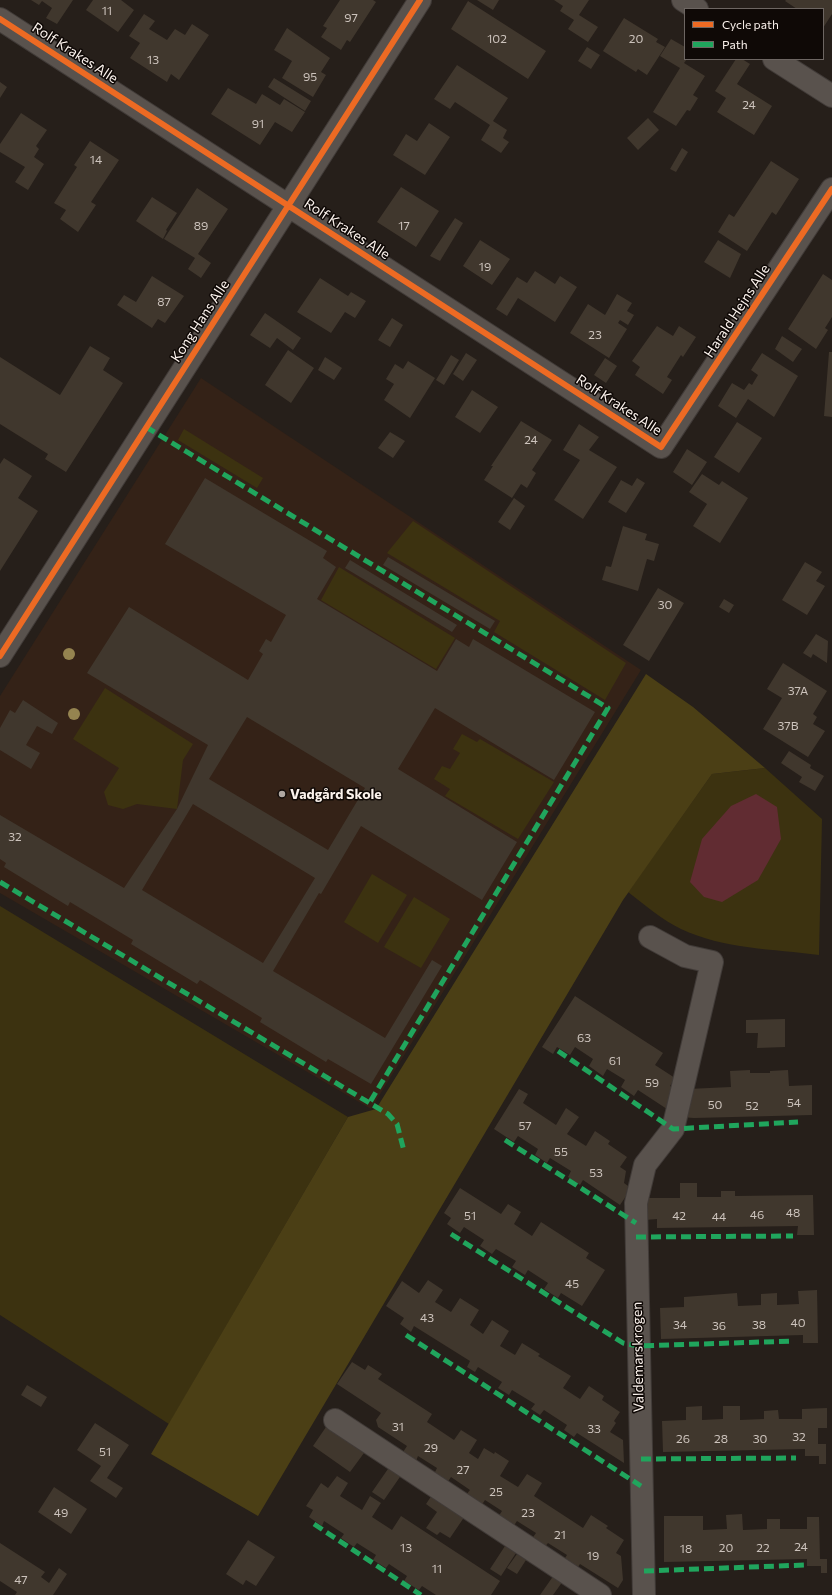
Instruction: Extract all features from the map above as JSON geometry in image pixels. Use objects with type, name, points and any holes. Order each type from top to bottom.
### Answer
[{"type":"street","name":"Kong Hans Alle","points":[[0,656],[420,0]]},
{"type":"street","points":[[683,0],[695,8]]},
{"type":"street","name":"Rolf Krakes Alle","points":[[0,19],[661,447]]},
{"type":"street","points":[[776,60],[832,96]]},
{"type":"street","name":"Harald Hejns Alle","points":[[661,447],[832,189]]},
{"type":"street","name":"Valdemarskrogen","points":[[644,1595],[636,1203],[645,1165],[673,1129],[712,962],[685,956],[650,937]]},
{"type":"street","points":[[335,1420],[600,1595]]},
{"type":"shaded area","name":"Vadgård Skole","points":[[201,378],[641,670],[371,1109],[0,893],[0,696]]},
{"type":"shaded area","points":[[184,429],[263,478],[257,488],[178,440]]},
{"type":"shaded area","points":[[413,521],[626,663],[605,700],[494,632],[500,621],[387,553]]},
{"type":"shaded area","points":[[339,567],[455,638],[436,669],[321,600]]},
{"type":"shaded area","points":[[646,674],[693,707],[765,768],[712,774],[623,900],[258,1516],[151,1454],[348,1117],[376,1109]]},
{"type":"shaded area","points":[[105,688],[193,744],[183,760],[177,809],[137,804],[123,809],[108,805],[104,792],[119,768],[73,739]]},
{"type":"shaded area","points":[[462,734],[477,742],[480,739],[554,782],[518,839],[445,796],[450,789],[434,779],[442,766],[450,769],[460,753],[453,749]]},
{"type":"shaded area","points":[[765,768],[822,819],[819,955],[749,947],[714,941],[697,936],[667,921],[628,892],[712,774]]},
{"type":"shaded area","points":[[756,794],[777,807],[781,839],[758,880],[722,902],[704,897],[690,882],[702,839],[731,806]]},
{"type":"shaded area","points":[[372,874],[407,895],[378,943],[344,922]]},
{"type":"shaded area","points":[[414,897],[450,919],[421,968],[384,947]]},
{"type":"shaded area","points":[[0,906],[348,1117],[169,1424],[0,1315]]},
{"type":"building","points":[[31,0],[73,0],[57,24],[46,18],[52,8],[42,1],[39,5]]},
{"type":"building","points":[[93,0],[121,0],[134,10],[118,32],[86,10]]},
{"type":"building","points":[[340,0],[373,0],[376,2],[350,42],[347,40],[341,50],[321,37],[327,28],[323,26]]},
{"type":"building","points":[[477,0],[499,0],[493,10]]},
{"type":"building","points":[[554,0],[589,0],[579,15],[598,27],[588,42],[568,29],[574,20],[560,11],[563,6]]},
{"type":"building","points":[[832,0],[832,14],[824,26],[824,8],[796,8],[785,1]]},
{"type":"building","points":[[468,1],[546,51],[528,79],[451,29]]},
{"type":"building","points":[[144,14],[155,21],[149,29],[167,40],[175,29],[185,35],[192,24],[209,35],[179,80],[171,74],[167,82],[130,58],[140,43],[129,36]]},
{"type":"building","points":[[624,18],[658,39],[656,42],[665,47],[647,75],[638,69],[636,72],[603,51]]},
{"type":"building","points":[[287,28],[330,58],[321,72],[326,75],[313,97],[282,78],[292,61],[274,50]]},
{"type":"building","points":[[671,39],[684,46],[684,60],[686,60],[684,63],[705,76],[693,95],[698,98],[690,111],[687,110],[676,126],[653,112],[680,68],[660,56]]},
{"type":"building","points":[[587,47],[600,55],[591,69],[578,61]]},
{"type":"building","points":[[735,60],[744,60],[750,64],[737,84],[772,106],[754,135],[717,112],[726,98],[715,91]]},
{"type":"building","points":[[457,65],[508,98],[493,121],[507,130],[503,138],[509,142],[501,153],[481,140],[490,125],[455,102],[450,109],[434,99]]},
{"type":"building","points":[[274,78],[311,101],[305,111],[268,87]]},
{"type":"building","points":[[0,82],[7,87],[0,98]]},
{"type":"building","points":[[228,88],[256,104],[262,94],[280,105],[284,99],[305,112],[292,132],[275,122],[260,145],[211,114]]},
{"type":"building","points":[[21,113],[47,130],[36,146],[39,149],[34,157],[44,164],[28,190],[15,182],[25,167],[0,152],[0,144]]},
{"type":"building","points":[[648,118],[659,130],[638,150],[627,138]]},
{"type":"building","points":[[429,123],[450,137],[425,175],[393,155],[406,134],[417,141]]},
{"type":"building","points":[[90,141],[119,160],[91,202],[96,205],[78,232],[60,219],[66,210],[54,203],[77,167],[74,165]]},
{"type":"building","points":[[682,148],[688,152],[676,172],[670,169]]},
{"type":"building","points":[[771,161],[799,179],[776,215],[772,212],[747,251],[718,232],[729,214],[734,217]]},
{"type":"building","points":[[401,187],[439,211],[416,247],[377,222]]},
{"type":"building","points":[[197,188],[228,209],[198,254],[211,263],[201,278],[188,269],[195,258],[164,239]]},
{"type":"building","points":[[152,197],[177,213],[166,230],[167,231],[163,239],[136,221]]},
{"type":"building","points":[[455,218],[463,223],[440,261],[430,256]]},
{"type":"building","points":[[480,240],[510,259],[492,285],[463,266]]},
{"type":"building","points":[[718,240],[741,254],[730,278],[704,262]]},
{"type":"building","points":[[535,271],[555,284],[560,276],[577,287],[555,322],[518,298],[507,316],[496,309],[517,277],[527,283]]},
{"type":"building","points":[[823,274],[832,280],[832,317],[825,328],[828,330],[816,349],[788,329]]},
{"type":"building","points":[[152,276],[184,296],[165,323],[158,319],[152,328],[117,305],[124,295],[136,302]]},
{"type":"building","points":[[320,278],[348,296],[351,292],[366,301],[355,318],[345,312],[331,333],[297,312]]},
{"type":"building","points":[[617,294],[632,303],[627,311],[634,315],[628,325],[620,320],[618,323],[627,329],[609,358],[570,333],[588,304],[605,315]]},
{"type":"building","points":[[265,313],[301,338],[293,350],[277,338],[270,348],[250,335]]},
{"type":"building","points":[[392,318],[403,325],[390,347],[378,340]]},
{"type":"building","points":[[657,326],[673,336],[679,326],[696,337],[683,357],[681,355],[667,377],[672,380],[663,394],[635,375],[640,367],[632,361]]},
{"type":"building","points":[[782,336],[802,349],[793,362],[775,349]]},
{"type":"building","points":[[90,346],[110,358],[103,370],[123,383],[66,472],[45,459],[48,454],[0,424],[0,357],[60,395]]},
{"type":"building","points":[[288,350],[314,368],[291,403],[265,385]]},
{"type":"building","points":[[829,352],[832,352],[832,417],[824,416]]},
{"type":"building","points":[[466,353],[477,360],[463,381],[453,374]]},
{"type":"building","points":[[762,353],[798,376],[774,417],[748,399],[736,418],[718,406],[732,383],[744,390],[749,383],[752,385],[758,375],[751,370]]},
{"type":"building","points":[[451,355],[459,360],[444,385],[436,380]]},
{"type":"building","points":[[325,357],[342,368],[334,380],[318,370]]},
{"type":"building","points":[[605,358],[617,366],[606,383],[594,375]]},
{"type":"building","points":[[408,361],[435,378],[410,418],[384,400],[394,384],[386,379],[395,364],[403,369]]},
{"type":"building","points":[[472,390],[498,407],[480,433],[455,417]]},
{"type":"building","points":[[521,421],[552,440],[532,470],[536,473],[527,488],[521,484],[512,498],[484,480],[493,466],[491,466]]},
{"type":"building","points":[[737,422],[762,438],[739,473],[714,457]]},
{"type":"building","points":[[579,424],[599,437],[589,450],[617,467],[583,519],[554,500],[580,460],[563,450]]},
{"type":"building","points":[[390,432],[405,441],[393,458],[378,448]]},
{"type":"building","points":[[687,449],[707,462],[692,485],[673,472]]},
{"type":"building","points":[[4,458],[32,476],[18,498],[38,511],[0,571],[0,464]]},
{"type":"building","points":[[702,474],[719,485],[722,481],[748,498],[720,543],[693,526],[707,504],[689,492]]},
{"type":"building","points":[[205,478],[327,551],[323,558],[336,567],[317,599],[437,671],[456,639],[469,647],[473,639],[595,712],[554,780],[435,708],[398,769],[517,842],[482,900],[361,826],[321,894],[319,893],[273,971],[385,1038],[432,960],[442,966],[371,1084],[328,1059],[326,1062],[260,1022],[262,1018],[200,980],[197,984],[131,944],[133,940],[70,902],[68,906],[4,867],[6,863],[0,859],[0,815],[124,888],[177,809],[208,745],[87,673],[129,607],[248,680],[263,654],[259,651],[266,639],[271,642],[286,615],[165,544]],"holes":[[[247,717],[365,788],[328,850],[209,779]],[[193,804],[315,878],[263,963],[142,890]]]},
{"type":"building","points":[[637,478],[645,483],[626,513],[608,502],[621,480],[632,486]]},
{"type":"building","points":[[514,498],[525,506],[510,530],[498,522]]},
{"type":"building","points":[[623,526],[647,534],[645,540],[659,544],[654,561],[647,559],[638,591],[602,580],[606,566],[611,567]]},
{"type":"building","points":[[388,557],[495,621],[490,629],[383,565]]},
{"type":"building","points":[[350,560],[457,625],[452,632],[345,568]]},
{"type":"building","points":[[805,562],[822,572],[816,581],[825,586],[807,615],[782,600]]},
{"type":"building","points":[[658,588],[684,603],[649,661],[623,645]]},
{"type":"building","points":[[724,599],[734,605],[729,613],[719,607]]},
{"type":"building","points":[[816,634],[828,641],[827,663],[813,654],[811,658],[803,653]]},
{"type":"building","points":[[783,663],[827,691],[813,714],[817,717],[813,724],[825,731],[808,757],[763,729],[782,698],[767,689]]},
{"type":"building","points":[[23,700],[58,723],[52,734],[37,726],[26,745],[40,753],[31,769],[0,750],[0,728],[10,710],[15,713]]},
{"type":"building","points":[[789,751],[811,765],[810,768],[824,776],[815,791],[799,782],[802,777],[781,763]]},
{"type":"building","points":[[575,996],[663,1053],[655,1065],[675,1078],[670,1086],[676,1090],[670,1111],[638,1090],[634,1096],[621,1087],[625,1080],[607,1069],[603,1076],[589,1066],[593,1059],[575,1047],[570,1055],[557,1047],[553,1054],[542,1047]]},
{"type":"building","points":[[785,1019],[785,1047],[757,1048],[758,1033],[746,1033],[746,1020]]},
{"type":"building","points":[[750,1070],[750,1073],[770,1073],[770,1071],[788,1070],[789,1086],[812,1085],[812,1115],[694,1118],[680,1117],[688,1089],[731,1087],[730,1071]]},
{"type":"building","points":[[519,1089],[528,1094],[523,1103],[556,1125],[566,1108],[579,1117],[567,1134],[586,1146],[595,1131],[610,1141],[608,1144],[627,1157],[620,1167],[626,1171],[624,1183],[628,1186],[626,1196],[620,1205],[583,1180],[580,1185],[568,1177],[571,1171],[550,1158],[547,1163],[535,1155],[538,1149],[518,1136],[514,1142],[494,1129]]},
{"type":"building","points":[[680,1183],[697,1183],[697,1197],[721,1197],[721,1191],[735,1191],[735,1196],[813,1195],[814,1235],[797,1235],[798,1226],[657,1228],[657,1219],[645,1220],[645,1198],[680,1198]]},
{"type":"building","points":[[460,1188],[501,1214],[508,1204],[521,1212],[514,1224],[532,1236],[541,1222],[589,1253],[586,1258],[605,1270],[582,1306],[561,1293],[558,1298],[544,1289],[548,1283],[528,1270],[525,1275],[512,1267],[516,1261],[496,1249],[492,1254],[480,1246],[484,1240],[464,1227],[460,1233],[447,1224],[451,1218],[444,1213]]},
{"type":"building","points":[[428,1280],[443,1290],[435,1302],[451,1312],[460,1298],[479,1310],[470,1325],[483,1334],[492,1320],[509,1331],[500,1346],[515,1355],[522,1343],[540,1354],[538,1356],[571,1376],[563,1388],[580,1399],[589,1386],[604,1396],[602,1400],[620,1412],[614,1421],[616,1423],[610,1432],[623,1440],[624,1463],[577,1433],[574,1437],[564,1430],[567,1425],[544,1410],[540,1415],[531,1409],[535,1404],[512,1390],[509,1395],[498,1388],[502,1382],[478,1367],[475,1372],[467,1367],[470,1361],[414,1326],[411,1332],[400,1324],[404,1318],[386,1306],[402,1281],[419,1293]]},
{"type":"building","points":[[817,1290],[818,1343],[803,1343],[803,1335],[661,1339],[660,1308],[684,1307],[684,1297],[737,1293],[738,1306],[761,1305],[761,1294],[777,1293],[777,1305],[799,1304],[798,1291]]},
{"type":"building","points":[[352,1362],[365,1370],[368,1365],[382,1374],[378,1379],[432,1414],[427,1422],[454,1440],[461,1430],[477,1440],[469,1453],[478,1459],[484,1448],[494,1454],[495,1452],[509,1461],[500,1476],[518,1487],[527,1474],[542,1483],[534,1496],[583,1528],[591,1515],[608,1526],[606,1528],[624,1540],[616,1553],[621,1556],[623,1580],[618,1588],[580,1564],[576,1570],[563,1561],[567,1555],[548,1543],[544,1548],[531,1540],[536,1533],[517,1521],[513,1527],[498,1517],[502,1511],[485,1500],[481,1506],[465,1496],[470,1490],[451,1477],[447,1483],[434,1474],[437,1468],[418,1456],[416,1461],[403,1452],[407,1446],[378,1427],[376,1420],[381,1413],[337,1384]]},
{"type":"building","points":[[27,1385],[47,1397],[41,1407],[21,1395]]},
{"type":"building","points":[[702,1406],[702,1420],[723,1419],[723,1406],[740,1406],[740,1420],[764,1419],[764,1411],[778,1410],[779,1419],[802,1419],[802,1409],[827,1408],[827,1428],[818,1428],[818,1444],[826,1444],[826,1464],[819,1464],[819,1456],[805,1456],[805,1449],[663,1452],[662,1421],[686,1420],[686,1407]]},
{"type":"building","points":[[95,1423],[129,1445],[107,1478],[123,1488],[116,1498],[90,1481],[101,1466],[77,1450]]},
{"type":"building","points":[[326,1427],[364,1453],[350,1472],[313,1446]]},
{"type":"building","points":[[390,1466],[402,1474],[384,1500],[372,1492]]},
{"type":"building","points":[[337,1476],[348,1483],[340,1496],[362,1510],[370,1496],[381,1503],[372,1517],[392,1530],[401,1516],[500,1581],[491,1595],[436,1595],[422,1586],[419,1590],[404,1581],[407,1576],[389,1564],[386,1568],[373,1560],[376,1555],[357,1543],[354,1547],[341,1538],[344,1534],[324,1521],[322,1526],[309,1517],[313,1510],[306,1506],[321,1483],[328,1488]]},
{"type":"building","points":[[54,1487],[87,1509],[71,1534],[38,1512]]},
{"type":"building","points":[[432,1495],[465,1516],[450,1538],[440,1532],[437,1535],[426,1528],[437,1512],[426,1504]]},
{"type":"building","points":[[742,1514],[743,1530],[767,1529],[767,1519],[780,1519],[780,1529],[807,1529],[807,1517],[819,1517],[820,1559],[827,1559],[827,1573],[821,1573],[821,1566],[807,1566],[807,1559],[664,1562],[664,1516],[703,1516],[703,1530],[727,1529],[726,1515]]},
{"type":"building","points":[[248,1540],[275,1557],[256,1586],[246,1580],[243,1585],[226,1574]]},
{"type":"building","points":[[0,1543],[45,1572],[41,1577],[49,1583],[59,1568],[67,1574],[53,1595],[15,1595],[17,1592],[0,1581]]},
{"type":"building","points":[[505,1546],[516,1553],[501,1576],[490,1569]]},
{"type":"building","points":[[517,1554],[526,1560],[517,1574],[507,1568]]},
{"type":"building","points":[[554,1575],[563,1581],[553,1595],[540,1595]]},
{"type":"marked path","points":[[146,427],[608,708],[370,1102]]},
{"type":"marked path","points":[[0,882],[388,1114],[397,1124],[404,1151]]},
{"type":"marked path","points":[[558,1051],[673,1129],[798,1122]]},
{"type":"marked path","points":[[505,1140],[636,1223]]},
{"type":"marked path","points":[[451,1234],[623,1343],[638,1346],[794,1341]]},
{"type":"marked path","points":[[636,1237],[793,1236]]},
{"type":"marked path","points":[[406,1335],[641,1486]]},
{"type":"marked path","points":[[641,1459],[796,1458]]},
{"type":"marked path","points":[[314,1524],[421,1595]]},
{"type":"marked path","points":[[644,1571],[805,1565]]},
{"type":"cycle path","points":[[0,656],[420,0]]},
{"type":"cycle path","points":[[0,19],[661,447],[832,189]]},
{"type":"place","name":"Vadgård Skole","points":[[282,794]]}]
